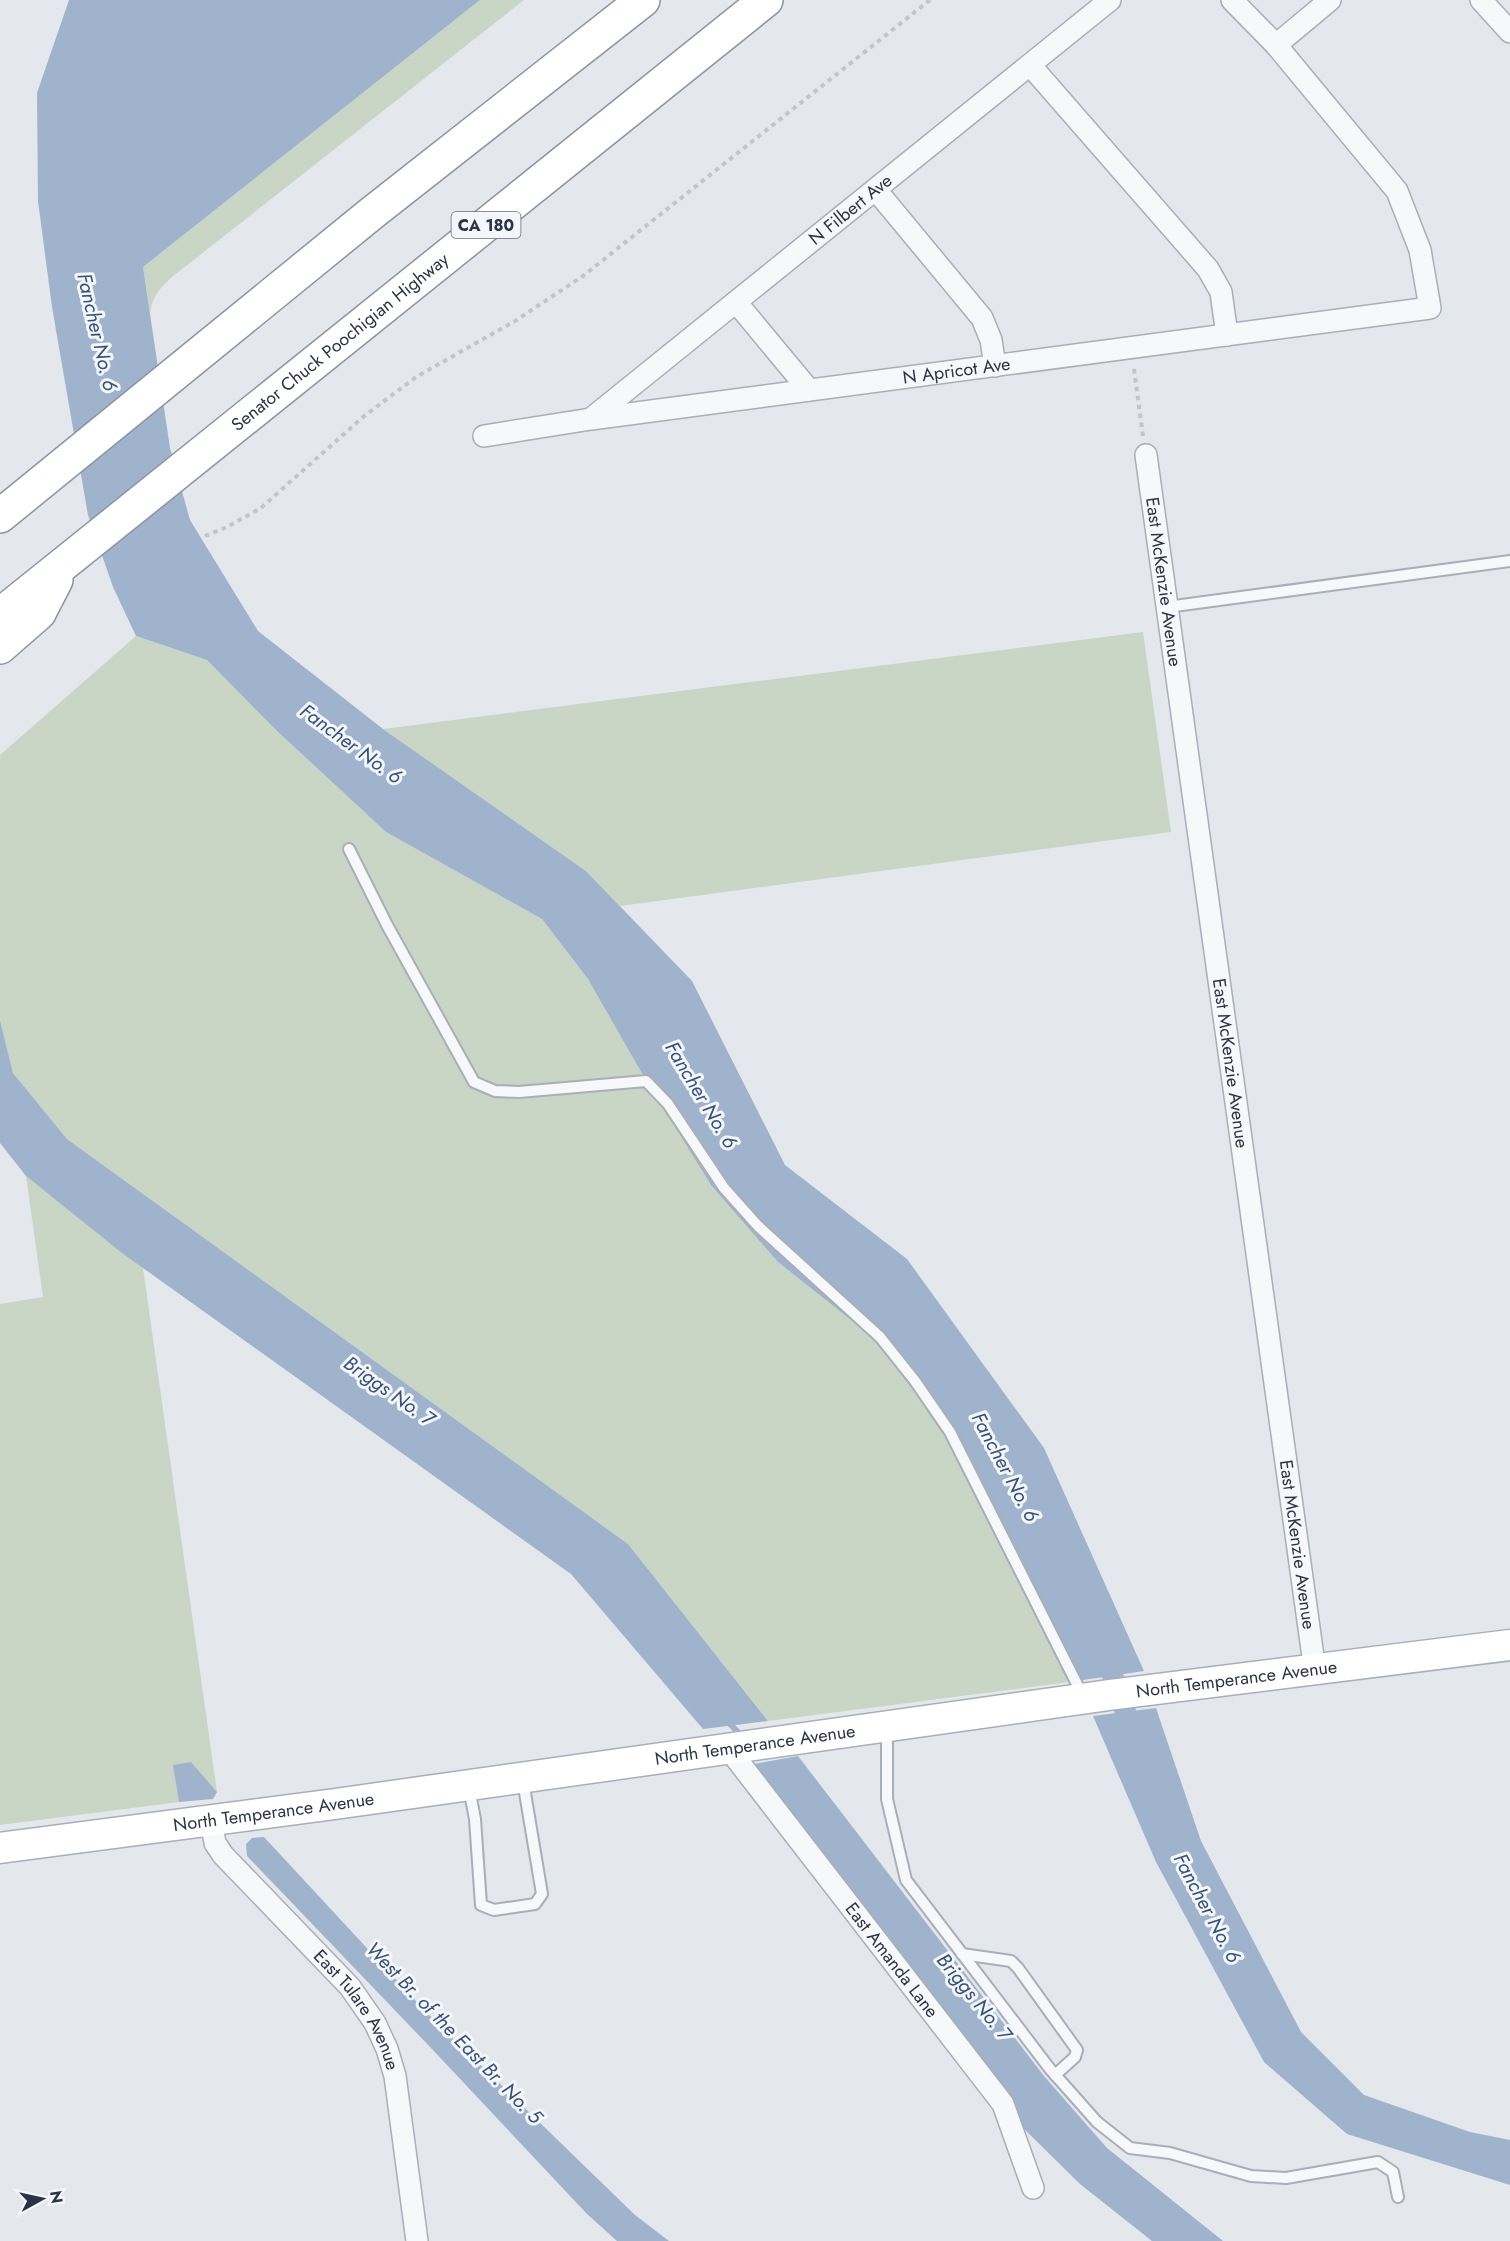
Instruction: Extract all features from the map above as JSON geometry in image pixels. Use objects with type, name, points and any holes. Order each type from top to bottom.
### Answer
[{"type":"highway","points":[[0,516],[372,213],[643,0]]},
{"type":"highway","name":"Senator Chuck Poochigian Highway","points":[[0,615],[766,0]]},
{"type":"highway","points":[[0,647],[39,613],[67,560]]},
{"type":"main road","name":"North Temperance Avenue","points":[[0,1848],[1141,1691],[1316,1671],[1510,1645]]},
{"type":"street","name":"N Filbert Ave","points":[[591,419],[1110,0]]},
{"type":"street","points":[[1232,0],[1276,45],[1330,0]]},
{"type":"street","points":[[1481,0],[1510,33]]},
{"type":"street","name":"N Apricot Ave","points":[[484,436],[591,419],[1430,308],[1420,250],[1397,191],[1276,45]]},
{"type":"street","points":[[1030,64],[1208,269],[1221,292],[1227,335]]},
{"type":"street","points":[[876,190],[982,318],[991,340],[995,366]]},
{"type":"street","points":[[736,302],[809,390]]},
{"type":"street","name":"East McKenzie Avenue","points":[[1146,455],[1316,1671]]},
{"type":"street","name":"East Amanda Lane","points":[[728,1748],[1003,2104],[1033,2188]]},
{"type":"street","name":"East Tulare Avenue","points":[[210,1820],[215,1843],[223,1855],[351,1987],[375,2022],[387,2049],[395,2076],[417,2241]]},
{"type":"lane","points":[[1167,607],[1510,561]]},
{"type":"lane","points":[[349,849],[410,967],[474,1082],[495,1091],[519,1092],[646,1081],[668,1104],[731,1195],[784,1250],[880,1337],[915,1381],[950,1432],[1097,1697]]},
{"type":"lane","points":[[887,1726],[887,1799],[906,1880],[1055,2075],[1097,2122],[1130,2148],[1170,2153],[1251,2176],[1286,2178],[1378,2162],[1393,2172],[1398,2197]]},
{"type":"lane","points":[[468,1785],[475,1819],[482,1905],[494,1910],[535,1904],[542,1894],[523,1777]]},
{"type":"lane","points":[[962,1954],[1011,1960],[1018,1968],[1077,2050],[1075,2057],[1055,2075]]},
{"type":"path","points":[[205,536],[261,508],[363,417],[417,377],[515,321],[583,276],[930,0]]},
{"type":"path","points":[[1134,369],[1146,455]]},
{"type":"green space","points":[[480,0],[524,0],[172,277],[157,293],[150,313],[143,267]]},
{"type":"green space","points":[[1143,632],[1171,832],[620,906],[586,871],[383,729]]},
{"type":"green space","points":[[136,636],[207,660],[277,731],[386,832],[542,919],[588,979],[778,1262],[876,1340],[948,1437],[1070,1682],[768,1721],[628,1544],[67,1139],[13,1073],[0,1020],[0,755]]},
{"type":"green space","points":[[26,1176],[143,1268],[217,1792],[191,1763],[174,1765],[179,1802],[0,1825],[0,1304],[43,1297]]},
{"type":"water","points":[[69,0],[480,0],[143,267],[170,448],[190,520],[258,631],[383,729],[586,871],[692,981],[785,1165],[907,1259],[1044,1448],[1144,1671],[1070,1682],[948,1437],[876,1340],[778,1262],[711,1185],[639,1068],[588,979],[542,919],[386,832],[277,731],[207,660],[136,636],[113,587],[88,515],[52,307],[38,201],[37,93]]},
{"type":"water","points":[[0,1020],[13,1073],[67,1139],[628,1544],[768,1721],[703,1729],[571,1574],[122,1253],[26,1176],[0,1143]]},
{"type":"water","points":[[1156,1708],[1201,1841],[1301,2032],[1364,2095],[1470,2132],[1510,2140],[1510,2185],[1347,2134],[1264,2062],[1156,1862],[1093,1716]]},
{"type":"water","points":[[798,1756],[1044,2076],[1107,2148],[1223,2241],[1152,2241],[1080,2184],[1016,2121],[737,1767]]},
{"type":"water","points":[[191,1762],[217,1792],[213,1799],[179,1802],[173,1765]]},
{"type":"water","points":[[264,1837],[428,2014],[635,2215],[669,2241],[617,2241],[587,2214],[247,1856],[246,1844],[252,1838]]},
{"type":"waterway","name":"Fancher No. 6","points":[[1100,1651],[1112,1674],[1135,1739]]},
{"type":"waterway","name":"Briggs No. 7","points":[[727,1721],[737,1731]]},
{"type":"water label","name":"West Br. of the East Br. No. 5","points":[[454,2033]]}]
